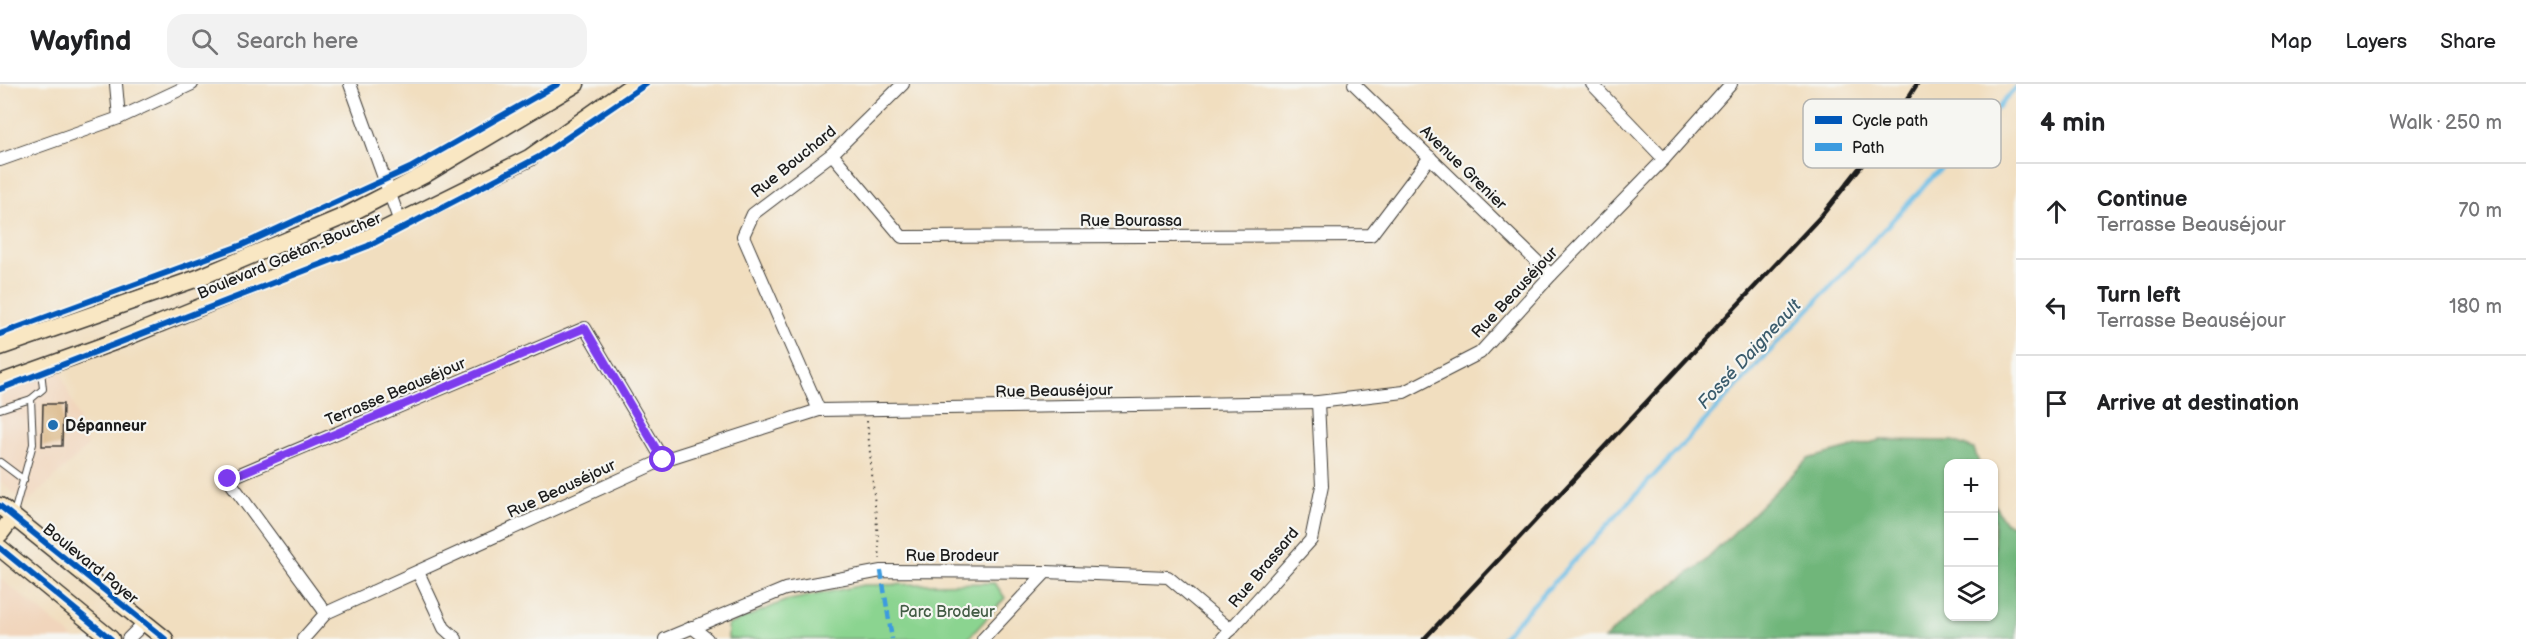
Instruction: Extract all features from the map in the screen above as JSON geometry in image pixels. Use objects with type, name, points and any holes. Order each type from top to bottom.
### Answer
[{"type":"main road","name":"Boulevard Gaétan-Boucher","points":[[0,347],[198,278],[347,215],[389,191],[424,175],[576,84]]},
{"type":"main road","name":"Boulevard Gaétan-Boucher","points":[[0,383],[122,339],[336,252],[400,222],[529,158],[634,84]]},
{"type":"main road","points":[[0,534],[7,512]]},
{"type":"main road","name":"Boulevard Payer","points":[[7,512],[165,639]]},
{"type":"main road","points":[[0,548],[111,639]]},
{"type":"street","points":[[116,84],[119,118]]},
{"type":"street","points":[[0,160],[119,118],[192,84]]},
{"type":"street","points":[[350,84],[400,222]]},
{"type":"street","name":"Rue Bouchard","points":[[819,410],[742,236],[753,214],[832,154],[903,84]]},
{"type":"street","name":"Avenue Grenier","points":[[1354,84],[1551,275]]},
{"type":"street","points":[[1592,84],[1664,159]]},
{"type":"street","name":"Rue Beauséjour","points":[[303,639],[326,613],[663,460],[819,410],[1318,402],[1404,392],[1480,352],[1664,159],[1731,84]]},
{"type":"street","name":"Rue Bourassa","points":[[832,154],[902,237],[1371,235],[1430,157]]},
{"type":"street","name":"Terrasse Beauséjour","points":[[326,613],[228,479],[585,328],[663,460]]},
{"type":"street","name":"Rue Brassard","points":[[1222,639],[1311,540],[1322,486],[1318,402]]},
{"type":"street","name":"Rue Brodeur","points":[[665,639],[785,589],[881,571],[1046,572],[1168,577],[1231,630]]},
{"type":"street","points":[[418,572],[444,628],[456,639]]},
{"type":"street","points":[[984,639],[1046,572]]},
{"type":"street","points":[[129,639],[144,623]]},
{"type":"street","points":[[692,627],[707,639]]},
{"type":"lane","points":[[0,409],[31,399],[43,389],[40,368]]},
{"type":"lane","points":[[7,512],[24,480],[33,444],[31,399]]},
{"type":"lane","points":[[0,462],[24,480]]},
{"type":"path","points":[[866,409],[881,571]]},
{"type":"shaded area","points":[[60,369],[88,446],[26,504],[0,481],[0,391]]},
{"type":"shaded area","points":[[0,578],[75,639],[0,639]]},
{"type":"green space","points":[[1880,440],[1953,441],[1974,449],[1978,459],[1944,459],[1944,621],[1998,621],[1998,511],[2006,523],[2016,526],[2016,639],[1604,639],[1634,612],[1703,563],[1808,459]]},
{"type":"green space","name":"Parc Brodeur","points":[[995,583],[1005,598],[968,639],[728,639],[728,625],[785,601],[863,585]]},
{"type":"building","name":"Dépanneur","points":[[43,404],[63,404],[62,446],[42,446]]},
{"type":"waterway","name":"Fossé Daigneault","points":[[2001,104],[2016,88]]},
{"type":"waterway","name":"Fossé Daigneault","points":[[1501,639],[1941,168]]},
{"type":"railway","points":[[1908,99],[1917,84]]},
{"type":"railway","points":[[1424,639],[1822,215],[1859,168]]},
{"type":"marked path","points":[[881,571],[892,639]]},
{"type":"cycle path","points":[[0,334],[242,245],[410,168],[558,84]]},
{"type":"cycle path","points":[[0,389],[368,246],[539,157],[646,84]]},
{"type":"cycle path","points":[[0,506],[165,639]]},
{"type":"cycle path","points":[[0,548],[111,639]]},
{"type":"place","name":"Dépanneur","points":[[53,425]]},
{"type":"route","points":[[228,479],[585,328],[663,460]]}]
